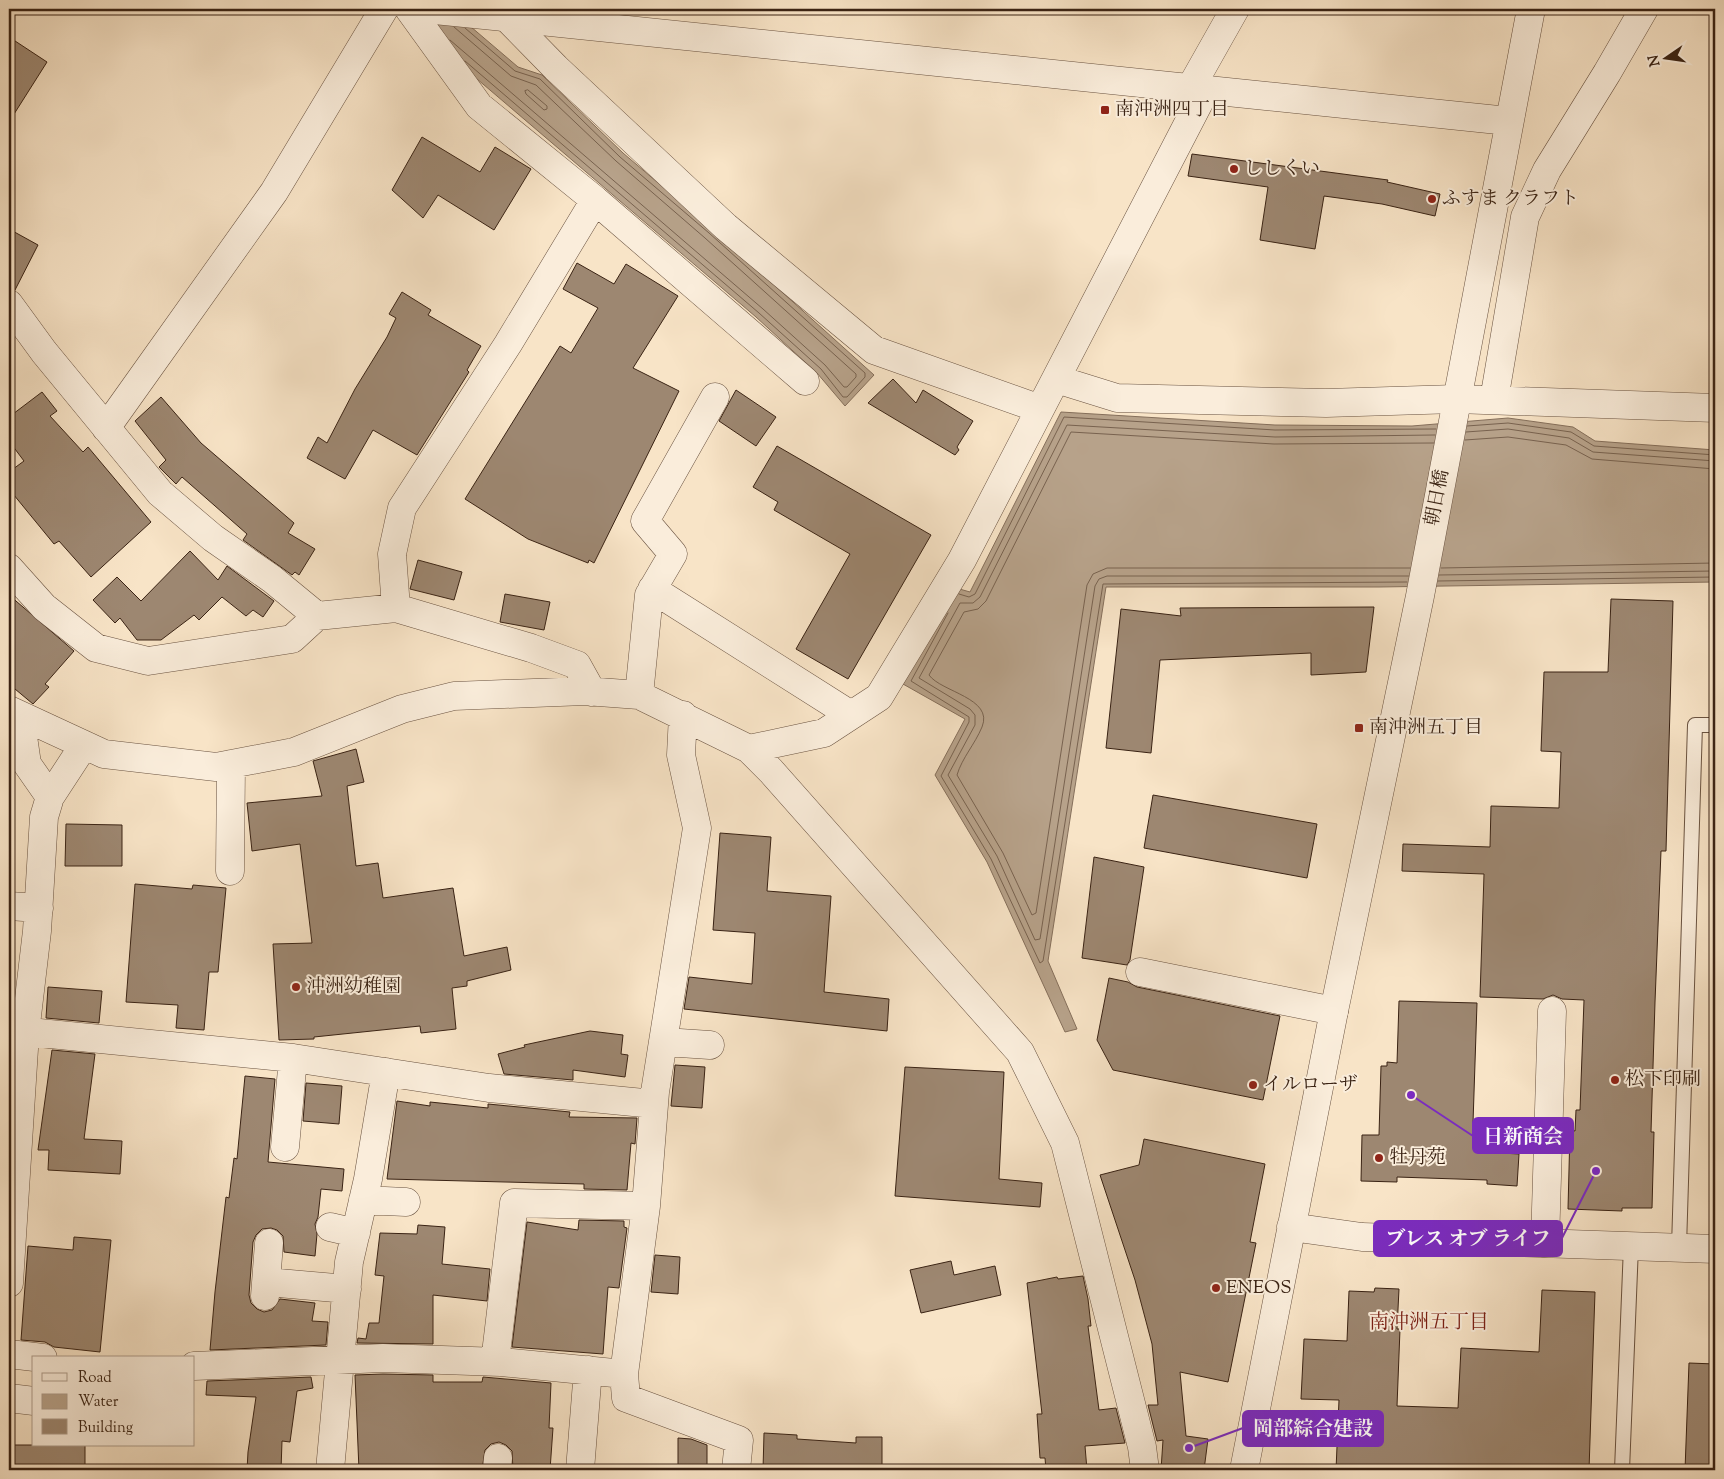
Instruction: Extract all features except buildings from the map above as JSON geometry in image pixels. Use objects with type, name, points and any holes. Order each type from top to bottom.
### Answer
[{"type":"street","points":[[106,428],[274,192],[384,9]]},
{"type":"street","points":[[409,9],[479,106],[595,200],[805,381]]},
{"type":"street","points":[[425,9],[468,11],[506,17],[1508,121]]},
{"type":"street","points":[[748,750],[824,732],[879,697],[962,560],[1056,379],[1199,88],[1235,9]]},
{"type":"street","name":"朝日橋","points":[[1244,1470],[1334,1011],[1420,596],[1508,121],[1531,9]]},
{"type":"street","points":[[1494,400],[1526,217],[1547,170],[1644,9]]},
{"type":"street","points":[[506,17],[556,68],[726,227],[874,350],[1040,409]]},
{"type":"street","points":[[396,608],[392,554],[402,508],[508,344],[595,200]]},
{"type":"street","points":[[9,304],[44,352],[160,493],[213,538],[272,579],[317,616]]},
{"type":"street","points":[[1056,379],[1117,398],[1326,404],[1456,399],[1715,408]]},
{"type":"street","points":[[639,695],[649,595],[673,554],[645,521],[715,397]]},
{"type":"street","points":[[9,568],[44,607],[96,648],[148,661],[292,639],[317,616],[396,608],[531,648],[577,665],[592,692]]},
{"type":"street","points":[[652,589],[851,715]]},
{"type":"street","points":[[14,713],[104,754],[216,767],[294,752],[402,709],[454,696],[592,692],[639,695],[683,715],[748,750],[771,771],[1020,1052],[1065,1143],[1142,1447],[1146,1470]]},
{"type":"street","points":[[14,713],[28,764],[50,797]]},
{"type":"street","points":[[683,715],[681,755],[697,828],[654,1104],[646,1206],[624,1374],[626,1398],[740,1440],[736,1470]]},
{"type":"street","points":[[9,1283],[17,1031],[39,908],[44,817],[50,797],[84,745]]},
{"type":"street","points":[[230,871],[231,764]]},
{"type":"street","points":[[9,906],[39,908]]},
{"type":"street","points":[[1140,972],[1334,1011]]},
{"type":"street","points":[[1545,1243],[1552,1011]]},
{"type":"street","points":[[17,1031],[293,1058],[489,1088],[654,1104]]},
{"type":"street","points":[[664,1042],[710,1045]]},
{"type":"street","points":[[285,1147],[293,1058]]},
{"type":"street","points":[[330,1470],[349,1262],[343,1230],[363,1200],[386,1072]]},
{"type":"street","points":[[363,1200],[406,1202]]},
{"type":"street","points":[[495,1362],[514,1203],[646,1206]]},
{"type":"street","points":[[1292,1227],[1362,1237],[1715,1248]]},
{"type":"street","points":[[269,1243],[266,1289],[347,1289]]},
{"type":"street","points":[[9,1354],[32,1357]]},
{"type":"street","points":[[195,1366],[341,1358],[495,1362],[624,1374]]},
{"type":"street","points":[[580,1470],[588,1370]]},
{"type":"street","points":[[9,1398],[32,1401]]},
{"type":"lane","points":[[1679,1247],[1695,725],[1715,726]]},
{"type":"lane","points":[[1622,1470],[1631,1246]]},
{"type":"water","points":[[395,9],[450,9],[518,67],[542,75],[623,153],[712,229],[874,375],[845,406],[817,373],[756,317]]},
{"type":"water","points":[[1061,412],[1275,425],[1412,426],[1508,418],[1573,427],[1595,441],[1715,450],[1715,582],[1379,587],[1106,587],[1048,961],[1077,1029],[1065,1032],[987,862],[935,775],[965,719],[903,684],[956,588],[970,592]]},
{"type":"place","name":"南沖洲四丁目","points":[[1105,110]]},
{"type":"place","name":"ししくい","points":[[1234,169]]},
{"type":"place","name":"ふすま クラフト","points":[[1432,199]]},
{"type":"place","name":"南沖洲五丁目","points":[[1359,728]]},
{"type":"place","name":"沖洲幼稚園","points":[[296,987]]},
{"type":"place","name":"松下印刷","points":[[1615,1080]]},
{"type":"place","name":"イルローザ","points":[[1253,1085]]},
{"type":"place","name":"日新商会","points":[[1411,1095]]},
{"type":"place","name":"牡丹苑","points":[[1379,1158]]},
{"type":"place","name":"ブレス オブ ライフ","points":[[1596,1171]]},
{"type":"place","name":"ENEOS","points":[[1216,1288]]},
{"type":"place","name":"岡部綜合建設","points":[[1189,1448]]},
{"type":"district","name":"南沖洲五丁目","points":[[1429,1323]]}]
